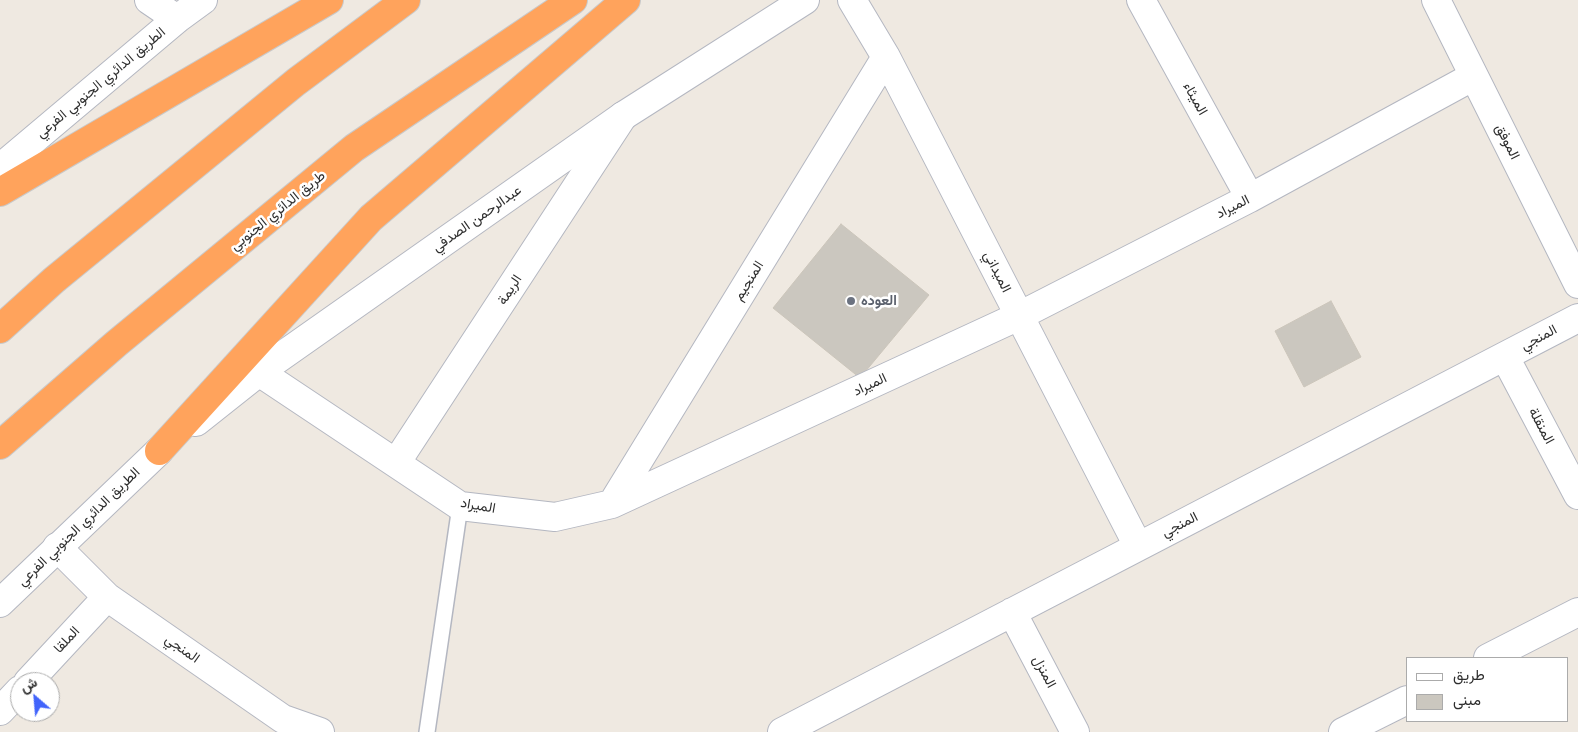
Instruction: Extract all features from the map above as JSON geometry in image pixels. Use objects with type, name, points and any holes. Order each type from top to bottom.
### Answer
[{"type":"highway","points":[[0,192],[329,0]]},
{"type":"highway","points":[[0,329],[54,280],[288,88],[406,0]]},
{"type":"highway","name":"طريق الدائري الجنوبي","points":[[0,445],[117,343],[354,148],[573,0]]},
{"type":"highway","points":[[159,451],[371,218],[626,0]]},
{"type":"street","points":[[149,0],[177,19]]},
{"type":"street","name":"الطريق الدائري الجنوبي الفرعي","points":[[0,168],[202,0]]},
{"type":"street","name":"عبدالرحمن الصدفي","points":[[159,451],[259,372],[623,116],[805,0]]},
{"type":"street","name":"الميداني","points":[[852,0],[886,57],[1138,546]]},
{"type":"street","name":"الميثاء","points":[[1141,0],[1250,198]]},
{"type":"street","name":"الموفق","points":[[1436,0],[1578,284]]},
{"type":"street","name":"المنجيم","points":[[612,504],[886,57]]},
{"type":"street","name":"الميراد","points":[[259,372],[460,506],[554,517],[612,504],[1019,316],[1250,198],[1474,76]]},
{"type":"street","name":"الريمة","points":[[396,463],[623,116]]},
{"type":"street","name":"المنجي","points":[[788,731],[1138,546],[1578,318]]},
{"type":"street","name":"المنقلة","points":[[1504,356],[1578,495]]},
{"type":"street","name":"الطريق الدائري الجنوبي الفرعي","points":[[0,603],[159,451]]},
{"type":"street","name":"المنجي","points":[[57,547],[107,597],[278,725],[320,732]]},
{"type":"street","name":"الملقا","points":[[37,672],[107,597]]},
{"type":"street","name":"المنزل","points":[[1012,612],[1075,732]]},
{"type":"street","points":[[1490,657],[1578,612]]},
{"type":"street","points":[[0,711],[10,700]]},
{"type":"street","points":[[1343,732],[1406,700]]},
{"type":"lane","points":[[428,732],[460,506]]},
{"type":"building","name":"العوده","points":[[841,224],[929,295],[860,378],[773,308]]},
{"type":"building","points":[[1331,301],[1361,357],[1304,387],[1275,331]]},
{"type":"place","name":"العوده","points":[[851,301]]}]
